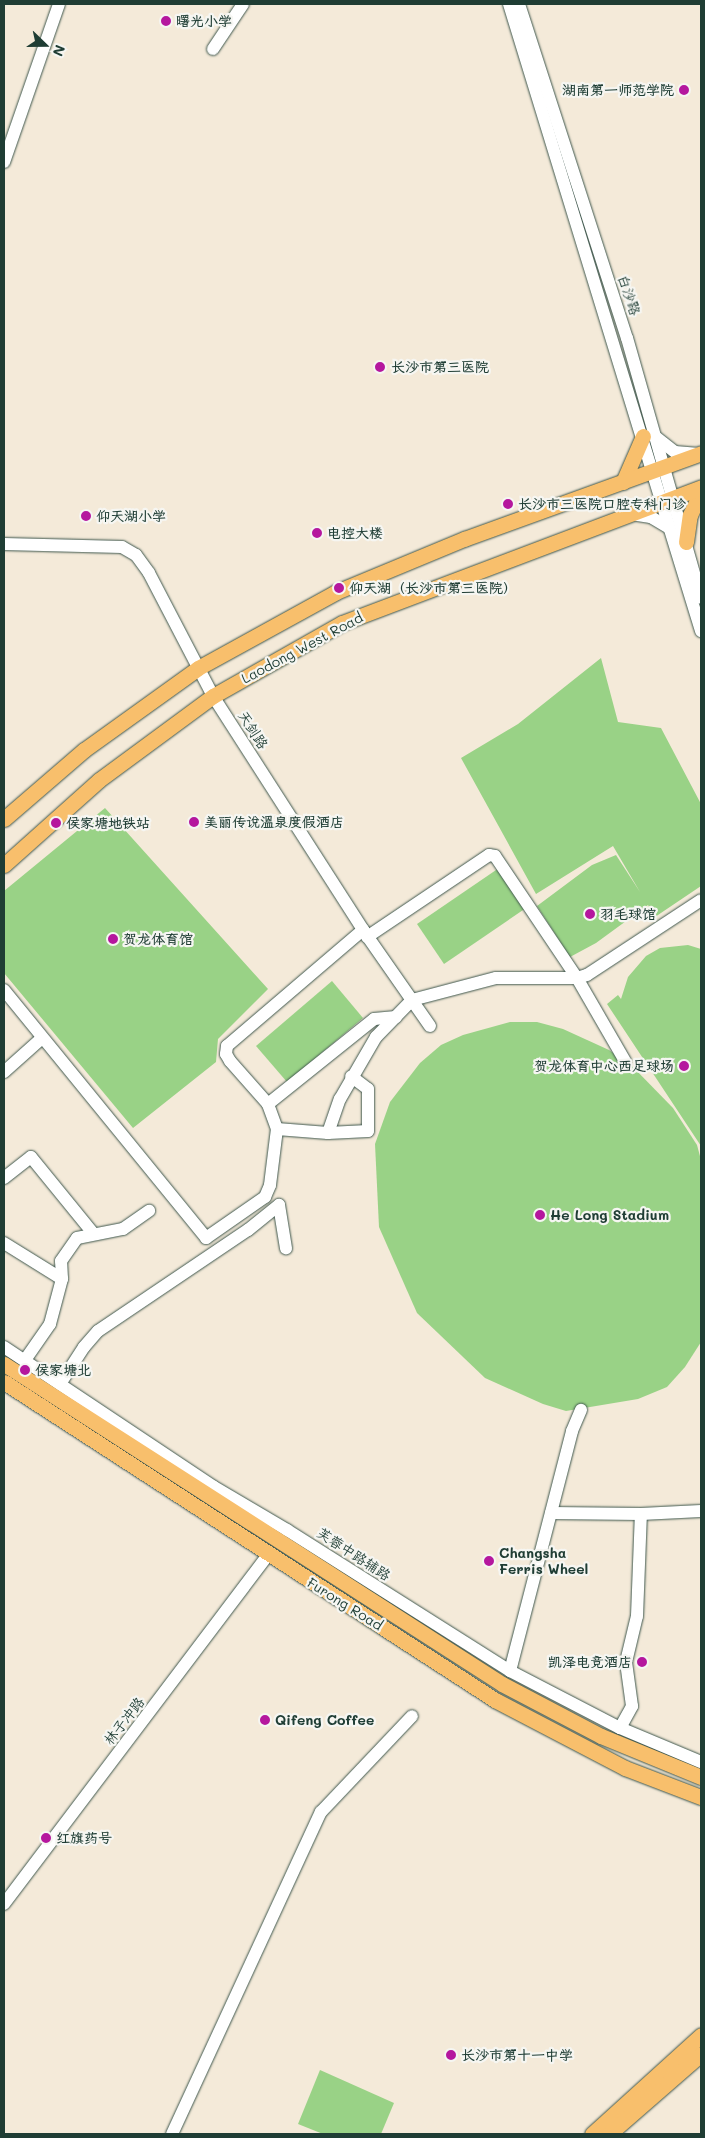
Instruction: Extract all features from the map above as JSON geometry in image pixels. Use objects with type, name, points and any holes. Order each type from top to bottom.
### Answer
[{"type":"main road","points":[[623,482],[650,437]]},
{"type":"main road","points":[[4,819],[84,750],[198,668],[336,592],[464,539],[700,453]]},
{"type":"main road","points":[[686,542],[690,515],[701,489]]},
{"type":"main road","name":"Laodong West Road","points":[[4,865],[99,780],[213,696],[342,623],[667,500],[701,489]]},
{"type":"main road","name":"Furong Road","points":[[4,1364],[502,1684],[601,1736],[701,1777]]},
{"type":"main road","name":"Furong Road","points":[[4,1382],[268,1555],[495,1700],[625,1768],[701,1797]]},
{"type":"main road","points":[[588,2134],[613,2128],[701,2035]]},
{"type":"main road","points":[[592,2134],[613,2128],[701,2054]]},
{"type":"street","points":[[4,162],[59,4]]},
{"type":"street","points":[[213,49],[244,4]]},
{"type":"street","name":"白沙路","points":[[509,4],[650,437]]},
{"type":"street","name":"白沙路","points":[[519,4],[650,437],[667,500],[686,542],[701,595]]},
{"type":"street","points":[[650,437],[675,452],[700,453]]},
{"type":"street","points":[[667,500],[669,528],[701,631]]},
{"type":"street","points":[[631,514],[651,518],[669,528]]},
{"type":"street","name":"天剑路","points":[[4,544],[122,547],[136,555],[149,573],[213,696],[365,934],[430,1026]]},
{"type":"street","points":[[4,990],[206,1238],[265,1197],[270,1185],[277,1129],[268,1104],[230,1061],[226,1054],[227,1046],[365,934],[489,855],[495,856],[577,978],[625,1061]]},
{"type":"street","points":[[328,1134],[351,1076],[376,1036],[412,1000],[496,978],[577,978],[587,975],[701,900]]},
{"type":"street","points":[[268,1104],[374,1019],[396,1016]]},
{"type":"street","points":[[4,1072],[42,1038]]},
{"type":"street","points":[[277,1129],[328,1134],[368,1131],[368,1089],[351,1076]]},
{"type":"street","points":[[4,1178],[31,1157],[93,1233]]},
{"type":"street","points":[[60,1384],[84,1347],[98,1331],[248,1230],[279,1206],[286,1248]]},
{"type":"street","points":[[24,1360],[50,1324],[62,1279],[61,1261],[77,1238],[93,1233],[123,1229],[149,1211]]},
{"type":"street","points":[[4,1243],[62,1279]]},
{"type":"street","name":"芙蓉中路辅路","points":[[4,1347],[207,1483],[287,1530],[510,1671],[620,1728],[701,1762]]},
{"type":"street","points":[[510,1671],[572,1430],[581,1410]]},
{"type":"street","points":[[551,1513],[641,1514],[701,1511]]},
{"type":"street","points":[[620,1728],[632,1706],[626,1662],[637,1616],[641,1514]]},
{"type":"street","name":"林子冲路","points":[[4,1904],[268,1555]]},
{"type":"street","points":[[172,2134],[321,1812],[412,1716]]},
{"type":"green space","points":[[601,658],[618,722],[661,728],[701,804],[701,886],[655,917],[648,905],[596,943],[570,957],[537,906],[592,865],[616,855],[640,892],[613,846],[536,894],[461,758],[518,724]]},
{"type":"green space","name":"贺龙体育馆","points":[[105,808],[268,989],[218,1039],[216,1062],[133,1128],[4,973],[4,891]]},
{"type":"green space","points":[[499,868],[526,908],[444,964],[417,924]]},
{"type":"green space","points":[[688,945],[701,949],[701,1146],[607,1004],[618,995],[621,999],[628,977],[646,956],[660,948]]},
{"type":"green space","points":[[332,981],[363,1018],[287,1082],[256,1046]]},
{"type":"green space","name":"He Long Stadium","points":[[510,1022],[537,1022],[563,1029],[609,1050],[633,1067],[673,1108],[697,1145],[701,1160],[701,1342],[685,1367],[667,1387],[638,1399],[566,1411],[543,1404],[485,1378],[417,1313],[379,1227],[375,1144],[390,1102],[420,1063],[441,1045],[463,1035]]},
{"type":"green space","points":[[320,2070],[394,2103],[381,2134],[323,2134],[298,2124]]},
{"type":"place","name":"曙光小学","points":[[166,21]]},
{"type":"place","name":"湖南第一师范学院","points":[[684,90]]},
{"type":"place","name":"长沙市第三医院","points":[[380,367]]},
{"type":"place","name":"长沙市三医院口腔专科门诊","points":[[508,504]]},
{"type":"place","name":"仰天湖小学","points":[[86,516]]},
{"type":"place","name":"电控大楼","points":[[317,533]]},
{"type":"place","name":"仰天湖（长沙市第三医院）","points":[[339,588]]},
{"type":"place","name":"美丽传说温泉度假酒店","points":[[194,822]]},
{"type":"place","name":"侯家塘地铁站","points":[[56,823]]},
{"type":"place","name":"羽毛球馆","points":[[590,914]]},
{"type":"place","name":"贺龙体育馆","points":[[113,939]]},
{"type":"place","name":"贺龙体育中心西足球场","points":[[684,1066]]},
{"type":"place","name":"He Long Stadium","points":[[540,1215]]},
{"type":"place","name":"侯家塘北","points":[[25,1370]]},
{"type":"place","name":"Changsha Ferris Wheel","points":[[489,1561]]},
{"type":"place","name":"凯泽电竞酒店","points":[[642,1662]]},
{"type":"place","name":"Qifeng Coffee","points":[[265,1720]]},
{"type":"place","name":"红旗药号","points":[[46,1838]]},
{"type":"place","name":"长沙市第十一中学","points":[[451,2055]]}]
